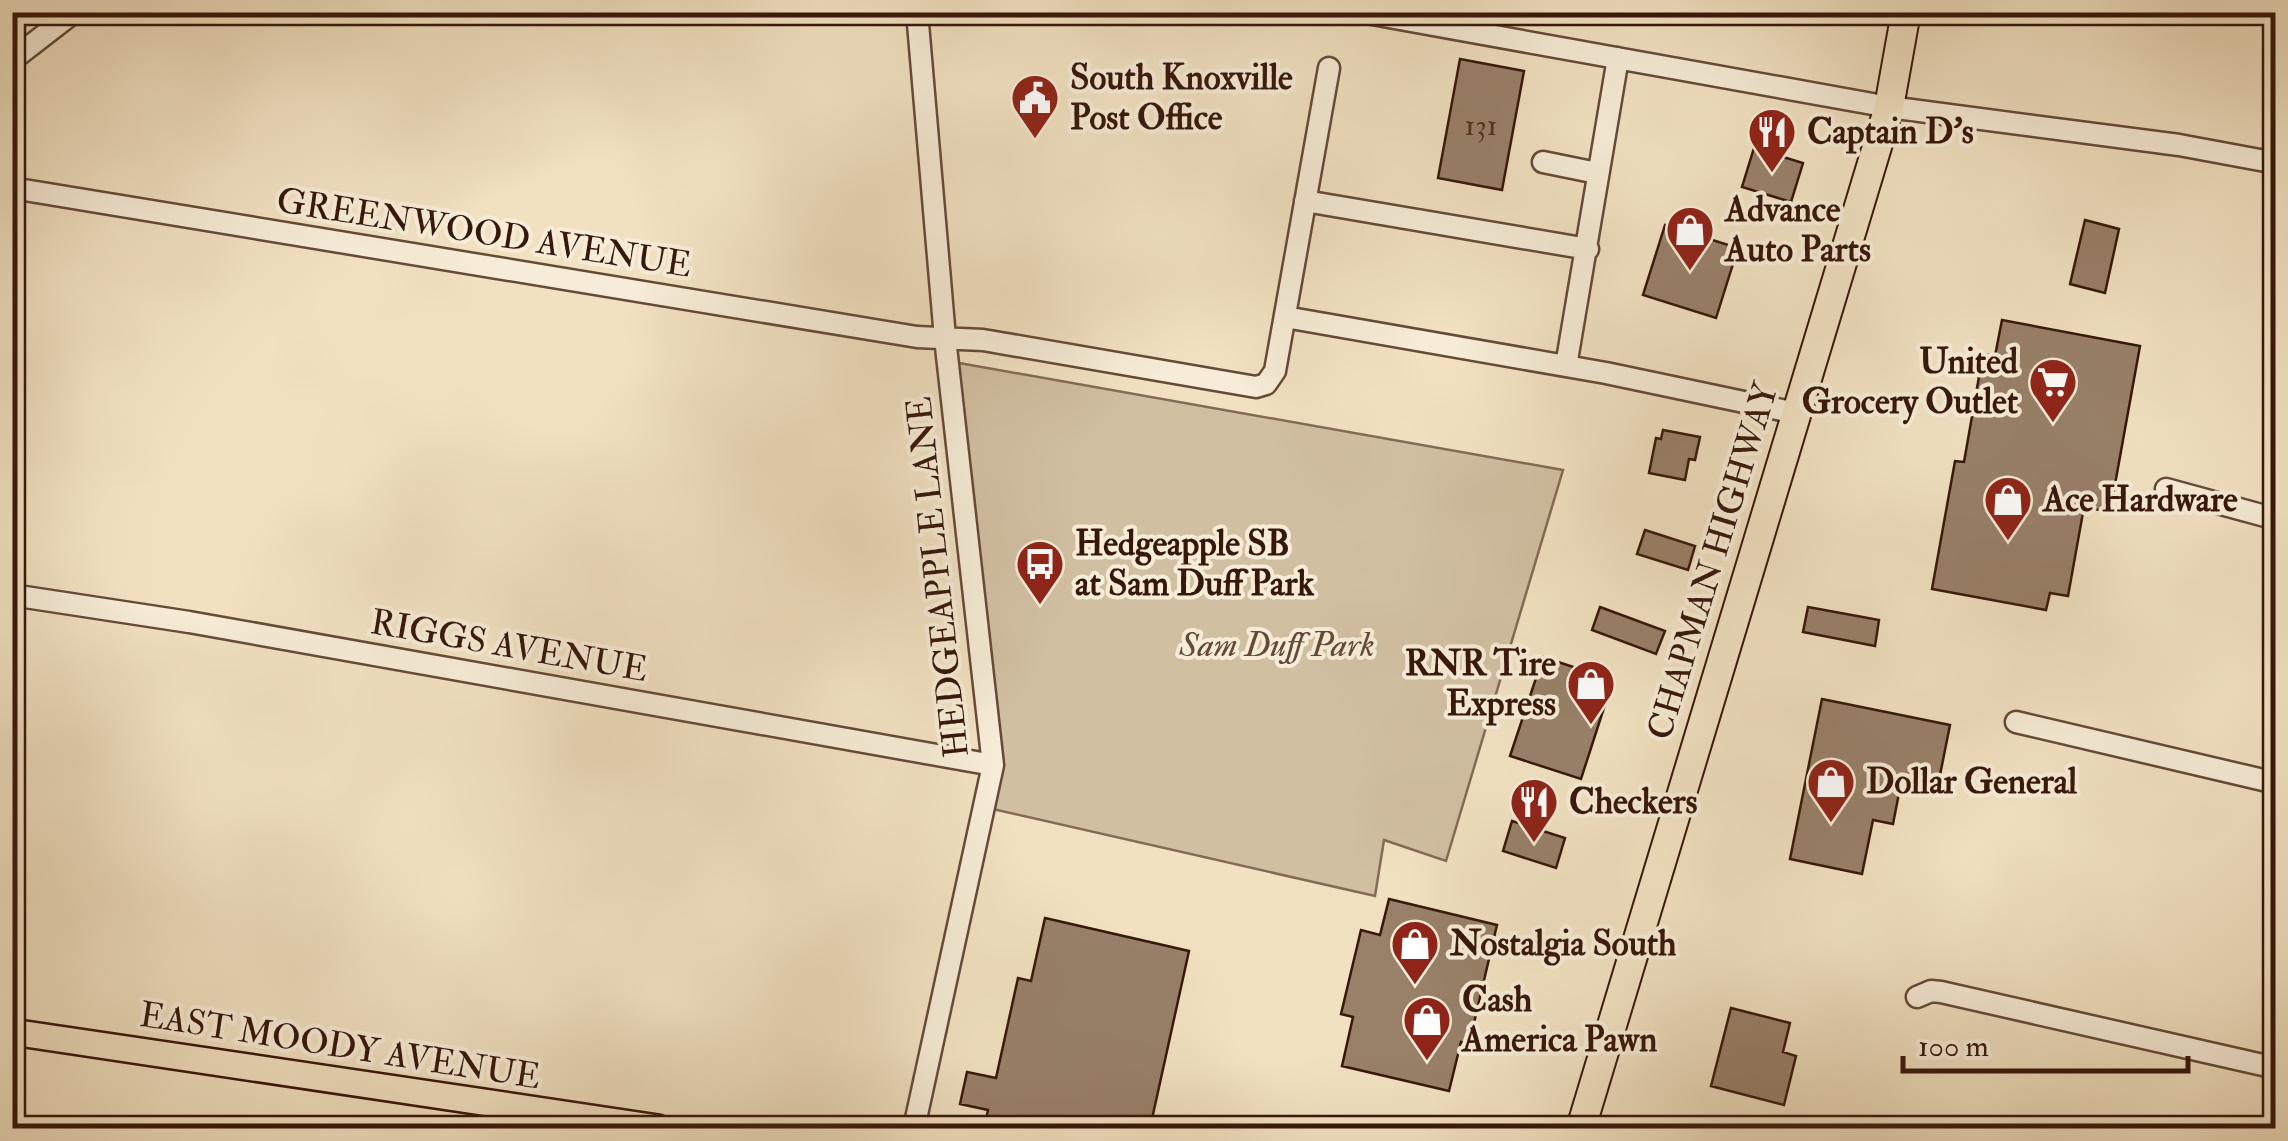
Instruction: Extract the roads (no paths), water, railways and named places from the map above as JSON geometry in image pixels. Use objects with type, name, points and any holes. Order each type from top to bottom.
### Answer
[{"type":"highway","name":"CHAPMAN HIGHWAY","points":[[1580,1128],[1889,107],[1906,12]]},
{"type":"main road","name":"EAST MOODY AVENUE","points":[[12,1032],[658,1128]]},
{"type":"street","points":[[12,60],[74,12]]},
{"type":"street","name":"HEDGEAPPLE LANE","points":[[914,1128],[993,765],[944,338],[917,12]]},
{"type":"street","points":[[1361,12],[1889,107],[2179,144],[2276,163]]},
{"type":"street","points":[[1566,366],[1618,58]]},
{"type":"street","points":[[1329,68],[1285,317],[1566,366],[1796,413]]},
{"type":"street","points":[[1543,162],[1597,173]]},
{"type":"street","name":"GREENWOOD AVENUE","points":[[12,188],[898,334],[1000,342],[1256,387],[1266,384],[1275,370],[1285,317]]},
{"type":"street","points":[[1306,201],[1588,249]]},
{"type":"street","points":[[2166,490],[2276,519]]},
{"type":"street","name":"RIGGS AVENUE","points":[[12,595],[229,629],[993,765]]},
{"type":"street","points":[[2016,722],[2276,784]]},
{"type":"street","points":[[1917,997],[1941,992],[2276,1068]]},
{"type":"place","name":"South Knoxville Post Office","points":[[1035,140]]},
{"type":"place","name":"Captain D's","points":[[1772,174]]},
{"type":"place","name":"Advance Auto Parts","points":[[1690,272]]},
{"type":"place","name":"United Grocery Outlet","points":[[2053,424]]},
{"type":"place","name":"Ace Hardware","points":[[2008,542]]},
{"type":"place","name":"Hedgeapple SB at Sam Duff Park","points":[[1040,606]]},
{"type":"place","name":"RNR Tire Express","points":[[1591,726]]},
{"type":"place","name":"Dollar General","points":[[1831,824]]},
{"type":"place","name":"Checkers","points":[[1534,844]]},
{"type":"place","name":"Nostalgia South","points":[[1415,986]]},
{"type":"place","name":"Cash America Pawn","points":[[1427,1062]]},
{"type":"park label","name":"Sam Duff Park","points":[[1277,645]]}]
